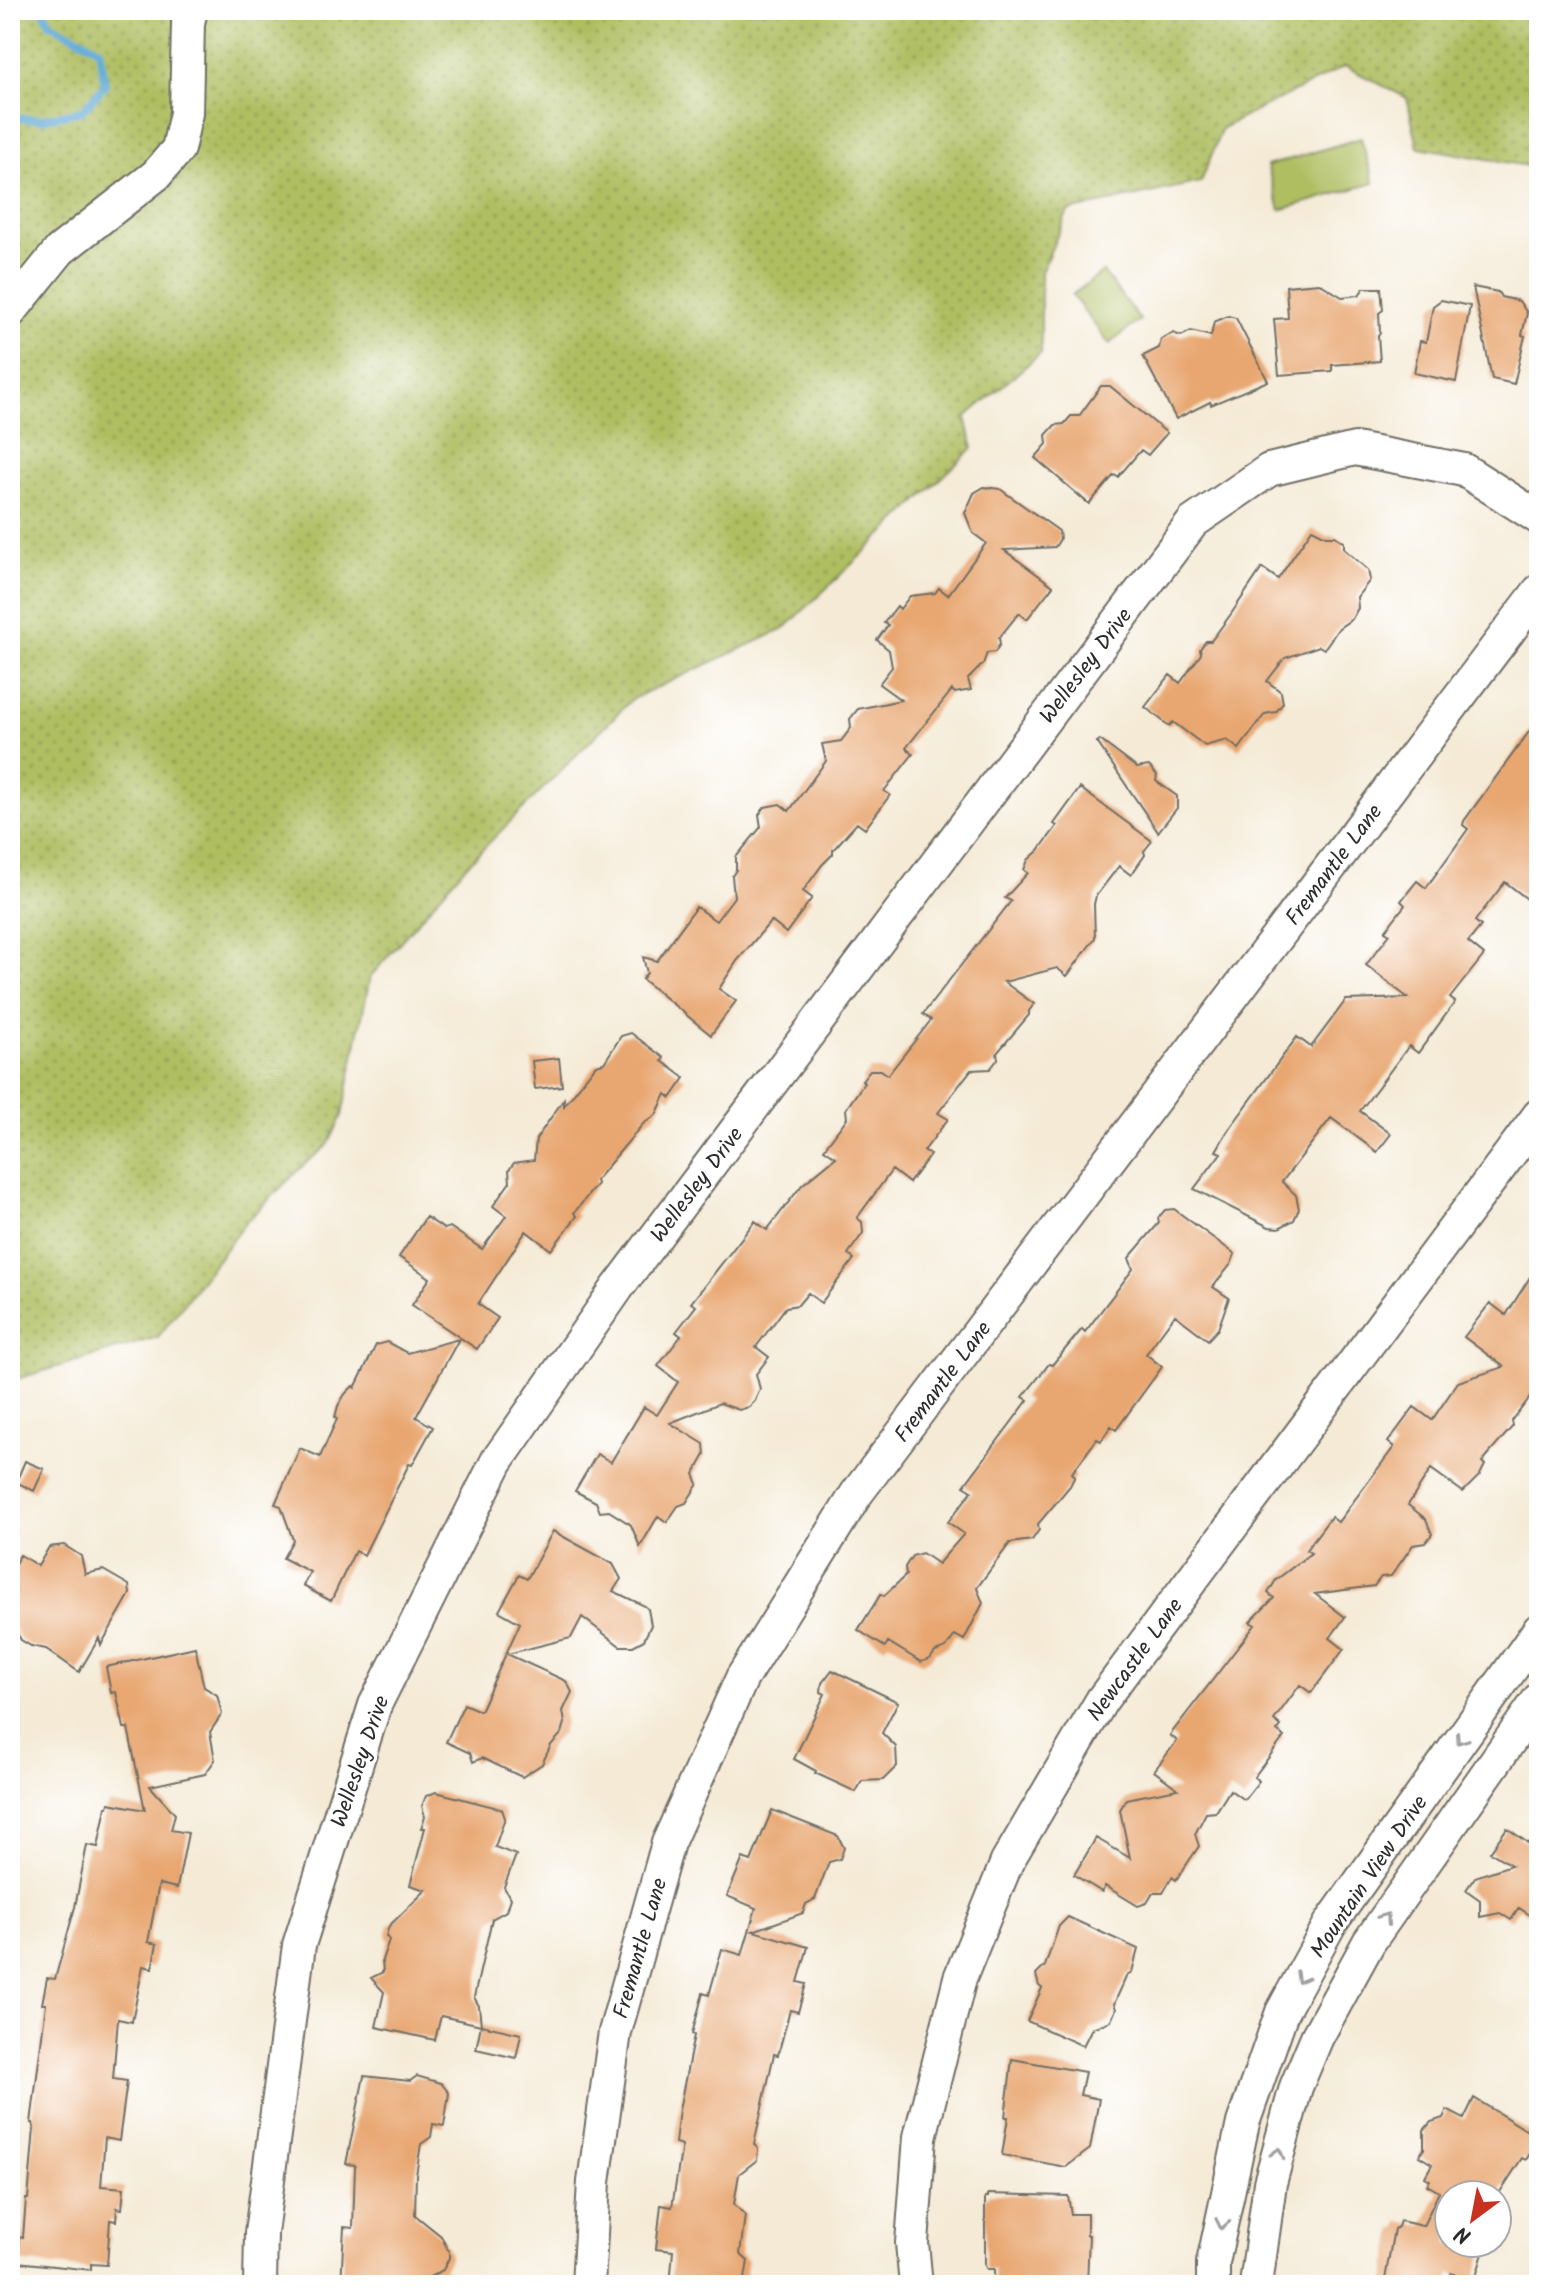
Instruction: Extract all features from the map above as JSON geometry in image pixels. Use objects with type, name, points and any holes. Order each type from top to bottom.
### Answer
[{"type":"street","points":[[10,312],[60,250],[156,175],[178,149],[186,113],[191,10]]},
{"type":"street","name":"Wellesley Drive","points":[[260,2285],[261,2233],[299,1945],[375,1705],[497,1461],[618,1287],[1193,522],[1269,470],[1355,449],[1464,470],[1539,518]]},
{"type":"street","name":"Fremantle Lane","points":[[588,2285],[594,2182],[615,2032],[668,1843],[742,1678],[857,1493],[1539,591]]},
{"type":"street","name":"Newcastle Lane","points":[[916,2285],[912,2243],[920,2137],[960,1978],[1007,1862],[1102,1700],[1539,1115]]},
{"type":"street","name":"Mountain View Drive","points":[[1213,2285],[1213,2263],[1243,2123],[1282,2012],[1330,1924],[1539,1630]]},
{"type":"street","name":"Mountain View Drive","points":[[1256,2285],[1270,2183],[1296,2087],[1317,2037],[1369,1942],[1530,1732],[1539,1699]]},
{"type":"street","points":[[1487,1702],[1530,1732]]},
{"type":"green space","points":[[10,10],[1539,10],[1539,168],[1418,147],[1407,98],[1345,66],[1222,128],[1201,182],[1068,211],[1041,272],[1041,353],[966,417],[973,448],[784,629],[632,699],[462,870],[370,977],[342,1116],[328,1145],[246,1222],[158,1337],[10,1381]]},
{"type":"green space","points":[[1361,138],[1374,183],[1280,210],[1267,166]]},
{"type":"green space","points":[[1103,272],[1140,320],[1109,344],[1072,295]]},
{"type":"building","points":[[1319,283],[1342,297],[1359,295],[1364,288],[1381,288],[1380,361],[1332,365],[1332,371],[1279,375],[1274,319],[1288,318],[1286,286]]},
{"type":"building","points":[[1473,287],[1498,292],[1501,297],[1519,301],[1527,313],[1514,384],[1492,379]]},
{"type":"building","points":[[1441,300],[1470,306],[1456,382],[1414,373],[1420,341],[1426,342],[1433,306]]},
{"type":"building","points":[[1228,316],[1236,318],[1268,381],[1211,405],[1210,402],[1176,419],[1143,356],[1159,348],[1161,339],[1173,333],[1181,336],[1191,331],[1211,336],[1214,322]]},
{"type":"building","points":[[1101,386],[1110,386],[1167,433],[1148,455],[1141,450],[1089,504],[1035,458],[1047,444],[1046,435],[1055,425],[1064,424],[1071,416],[1079,416]]},
{"type":"building","points":[[984,487],[1000,489],[1059,531],[1060,539],[1055,547],[1004,550],[1053,586],[1027,619],[1019,613],[999,638],[1000,644],[995,652],[987,653],[983,664],[968,679],[971,690],[955,693],[952,690],[906,748],[913,754],[884,791],[890,795],[865,829],[857,823],[833,850],[803,891],[812,898],[786,933],[771,921],[737,961],[719,989],[736,1001],[711,1035],[642,979],[647,973],[643,957],[657,961],[696,907],[716,921],[734,897],[732,876],[736,870],[736,857],[761,827],[759,815],[765,807],[780,804],[789,811],[826,761],[822,744],[841,741],[851,728],[850,719],[858,709],[901,700],[879,684],[892,667],[889,650],[877,640],[888,625],[884,623],[897,606],[900,609],[910,596],[935,593],[939,588],[948,595],[986,543],[973,533],[965,513],[974,493]]},
{"type":"building","points":[[1312,529],[1344,542],[1344,549],[1368,570],[1370,580],[1357,597],[1358,608],[1352,619],[1339,628],[1324,649],[1319,646],[1285,658],[1267,681],[1281,692],[1283,703],[1276,712],[1265,714],[1239,749],[1227,740],[1205,746],[1173,722],[1169,726],[1145,707],[1170,675],[1180,683],[1201,654],[1200,649],[1206,641],[1211,641],[1262,568],[1278,579]]},
{"type":"building","points":[[1539,718],[1539,908],[1505,882],[1475,921],[1481,926],[1468,942],[1484,955],[1450,998],[1455,1002],[1418,1053],[1409,1046],[1360,1111],[1391,1134],[1377,1152],[1331,1118],[1282,1182],[1296,1195],[1299,1209],[1294,1220],[1279,1228],[1269,1227],[1194,1189],[1221,1153],[1216,1151],[1227,1132],[1297,1037],[1311,1047],[1346,1000],[1408,998],[1366,965],[1390,934],[1385,931],[1405,905],[1401,901],[1417,881],[1426,888],[1468,829],[1463,825],[1464,821]]},
{"type":"building","points":[[1100,740],[1137,768],[1149,766],[1157,775],[1156,781],[1177,796],[1177,808],[1158,832],[1097,742]]},
{"type":"building","points":[[1080,788],[1152,841],[1144,851],[1145,855],[1131,875],[1119,866],[1096,896],[1095,938],[1067,976],[1057,968],[1004,982],[1034,1004],[1029,1015],[997,1053],[998,1059],[990,1069],[971,1070],[938,1113],[948,1119],[924,1151],[930,1155],[909,1183],[892,1170],[857,1218],[862,1222],[863,1233],[848,1254],[854,1259],[821,1303],[808,1293],[798,1305],[786,1307],[756,1347],[769,1357],[756,1374],[760,1389],[755,1401],[739,1410],[720,1403],[670,1423],[704,1444],[705,1455],[694,1474],[698,1484],[686,1503],[678,1506],[667,1522],[658,1516],[640,1547],[631,1525],[609,1511],[600,1512],[596,1502],[575,1491],[597,1454],[611,1462],[644,1407],[657,1415],[678,1382],[658,1366],[681,1336],[676,1332],[696,1306],[691,1303],[755,1221],[767,1230],[802,1185],[836,1157],[824,1149],[847,1118],[846,1109],[864,1083],[862,1080],[870,1070],[881,1070],[888,1075],[931,1020],[923,1014],[1011,901],[1005,898],[1028,873],[1024,870],[1028,860],[1057,826],[1054,824]]},
{"type":"building","points":[[631,1033],[685,1078],[671,1098],[666,1094],[656,1115],[643,1124],[596,1180],[597,1184],[574,1213],[577,1216],[551,1250],[526,1231],[478,1304],[498,1318],[477,1349],[412,1305],[430,1278],[399,1257],[426,1217],[444,1229],[450,1227],[482,1249],[506,1216],[493,1206],[510,1182],[509,1170],[514,1163],[534,1160],[536,1139],[564,1099],[564,1106],[596,1065],[604,1063],[621,1036]]},
{"type":"building","points":[[559,1058],[562,1086],[535,1089],[532,1061]]},
{"type":"building","points":[[1174,1209],[1235,1254],[1213,1287],[1229,1298],[1218,1329],[1208,1340],[1175,1315],[1146,1354],[1162,1367],[1116,1430],[1111,1426],[1101,1441],[1097,1439],[1072,1473],[1075,1476],[1070,1486],[1038,1524],[1039,1530],[1032,1540],[1010,1543],[977,1588],[983,1603],[964,1640],[955,1635],[946,1648],[921,1662],[888,1642],[885,1647],[858,1630],[881,1594],[884,1596],[906,1575],[905,1567],[912,1556],[922,1553],[938,1564],[964,1534],[948,1522],[972,1491],[964,1486],[1028,1400],[1023,1397],[1082,1329],[1085,1332],[1133,1269],[1129,1258],[1159,1223],[1158,1218],[1165,1210]]},
{"type":"building","points":[[1539,1263],[1539,1402],[1531,1396],[1512,1421],[1513,1426],[1482,1462],[1485,1465],[1480,1475],[1463,1492],[1431,1469],[1408,1505],[1426,1519],[1432,1534],[1425,1543],[1413,1545],[1391,1576],[1381,1577],[1374,1586],[1315,1594],[1345,1617],[1330,1638],[1344,1649],[1311,1693],[1300,1685],[1274,1720],[1281,1726],[1277,1731],[1284,1737],[1254,1777],[1259,1781],[1244,1800],[1230,1790],[1216,1812],[1206,1813],[1195,1834],[1199,1846],[1176,1880],[1172,1877],[1163,1893],[1153,1893],[1147,1903],[1138,1906],[1105,1886],[1102,1892],[1074,1875],[1096,1838],[1130,1858],[1120,1810],[1126,1799],[1178,1789],[1154,1771],[1177,1741],[1170,1735],[1255,1625],[1250,1622],[1274,1598],[1268,1593],[1276,1580],[1311,1553],[1306,1550],[1331,1517],[1338,1522],[1394,1447],[1388,1442],[1414,1407],[1432,1420],[1458,1382],[1504,1367],[1464,1337],[1490,1303],[1506,1315]]},
{"type":"building","points":[[459,1339],[416,1417],[433,1427],[412,1465],[409,1464],[364,1555],[355,1551],[331,1601],[303,1586],[310,1572],[283,1558],[293,1540],[281,1506],[275,1504],[300,1448],[320,1457],[337,1419],[338,1406],[345,1394],[353,1386],[355,1388],[376,1345],[387,1342],[407,1353]]},
{"type":"building","points":[[25,1461],[44,1469],[34,1491],[16,1482]]},
{"type":"building","points":[[553,1531],[613,1564],[621,1579],[613,1591],[645,1606],[651,1625],[644,1640],[633,1646],[620,1646],[582,1617],[571,1638],[507,1654],[566,1681],[572,1692],[563,1711],[565,1723],[562,1733],[551,1745],[542,1764],[522,1777],[482,1758],[473,1762],[470,1753],[446,1742],[464,1704],[480,1711],[520,1623],[499,1611],[519,1575],[527,1579]]},
{"type":"building","points":[[64,1545],[81,1556],[85,1574],[103,1570],[129,1585],[130,1594],[101,1645],[99,1638],[79,1672],[46,1649],[21,1640],[10,1621],[10,1572],[20,1555],[38,1566],[49,1547]]},
{"type":"building","points":[[195,1647],[204,1687],[217,1695],[222,1714],[210,1732],[215,1760],[205,1774],[150,1786],[175,1814],[171,1830],[188,1833],[177,1888],[159,1884],[148,1942],[157,1944],[152,1968],[143,1966],[132,2022],[118,2019],[113,2079],[127,2081],[119,2141],[105,2138],[101,2186],[124,2188],[122,2209],[117,2208],[116,2221],[110,2220],[107,2265],[91,2264],[91,2270],[17,2262],[19,2236],[23,2237],[28,2199],[34,2128],[31,2123],[47,1978],[55,1979],[75,1907],[87,1845],[98,1847],[106,1807],[109,1803],[145,1810],[128,1728],[124,1728],[116,1692],[111,1693],[106,1667]]},
{"type":"building","points":[[832,1670],[898,1702],[882,1733],[896,1747],[897,1766],[883,1780],[862,1781],[856,1792],[815,1773],[794,1759],[825,1694],[821,1692],[822,1683]]},
{"type":"building","points":[[436,1792],[502,1809],[505,1818],[495,1847],[516,1855],[504,1887],[510,1898],[506,1911],[492,1919],[474,1997],[479,2006],[481,2025],[441,2016],[435,2040],[376,2027],[384,1992],[371,1978],[383,1972],[382,1960],[389,1940],[386,1936],[389,1926],[426,1890],[410,1885],[425,1828],[421,1828],[425,1817],[422,1806],[426,1796]]},
{"type":"building","points":[[772,1810],[838,1836],[844,1848],[840,1859],[829,1862],[815,1899],[806,1904],[803,1913],[753,1931],[808,1947],[798,1982],[806,1984],[798,2012],[790,2010],[778,2055],[774,2054],[754,2144],[758,2149],[757,2160],[739,2174],[734,2204],[745,2215],[740,2254],[748,2261],[744,2285],[670,2285],[673,2251],[656,2249],[661,2205],[672,2207],[682,2145],[675,2143],[692,2034],[703,1993],[709,1995],[722,1949],[742,1955],[756,1908],[727,1896],[743,1858],[751,1861]]},
{"type":"building","points":[[1507,1828],[1539,1851],[1539,1921],[1519,1908],[1511,1920],[1500,1913],[1480,1917],[1480,1900],[1466,1890],[1475,1877],[1511,1865],[1490,1852]]},
{"type":"building","points":[[1068,1917],[1138,1949],[1132,1972],[1127,1975],[1114,2004],[1116,2009],[1111,2021],[1092,2028],[1083,2046],[1027,2021],[1042,1988],[1036,1975],[1045,1966],[1059,1926]]},
{"type":"building","points":[[481,2025],[521,2034],[516,2058],[476,2049]]},
{"type":"building","points":[[1012,2059],[1085,2072],[1080,2095],[1099,2099],[1090,2149],[1066,2167],[1002,2155]]},
{"type":"building","points":[[364,2076],[410,2081],[417,2076],[441,2083],[449,2093],[444,2126],[433,2124],[431,2137],[421,2144],[416,2175],[415,2215],[441,2236],[449,2252],[443,2270],[426,2279],[425,2285],[341,2285],[344,2227],[353,2228],[355,2165],[346,2164]]},
{"type":"building","points":[[1474,2098],[1539,2138],[1526,2160],[1522,2158],[1508,2179],[1433,2179],[1433,2188],[1427,2185],[1430,2180],[1425,2177],[1432,2164],[1419,2156],[1424,2149],[1424,2130],[1431,2122],[1443,2118],[1447,2110],[1464,2119]]},
{"type":"building","points":[[988,2194],[1068,2196],[1071,2214],[1087,2214],[1087,2285],[994,2285],[994,2269],[985,2266],[985,2197]]},
{"type":"building","points":[[1433,2205],[1433,2259],[1481,2259],[1475,2280],[1451,2273],[1447,2285],[1384,2285],[1394,2229],[1400,2221],[1423,2226]]},
{"type":"waterway","points":[[10,118],[41,119],[82,111],[105,85],[99,49],[50,23],[43,10]]}]
